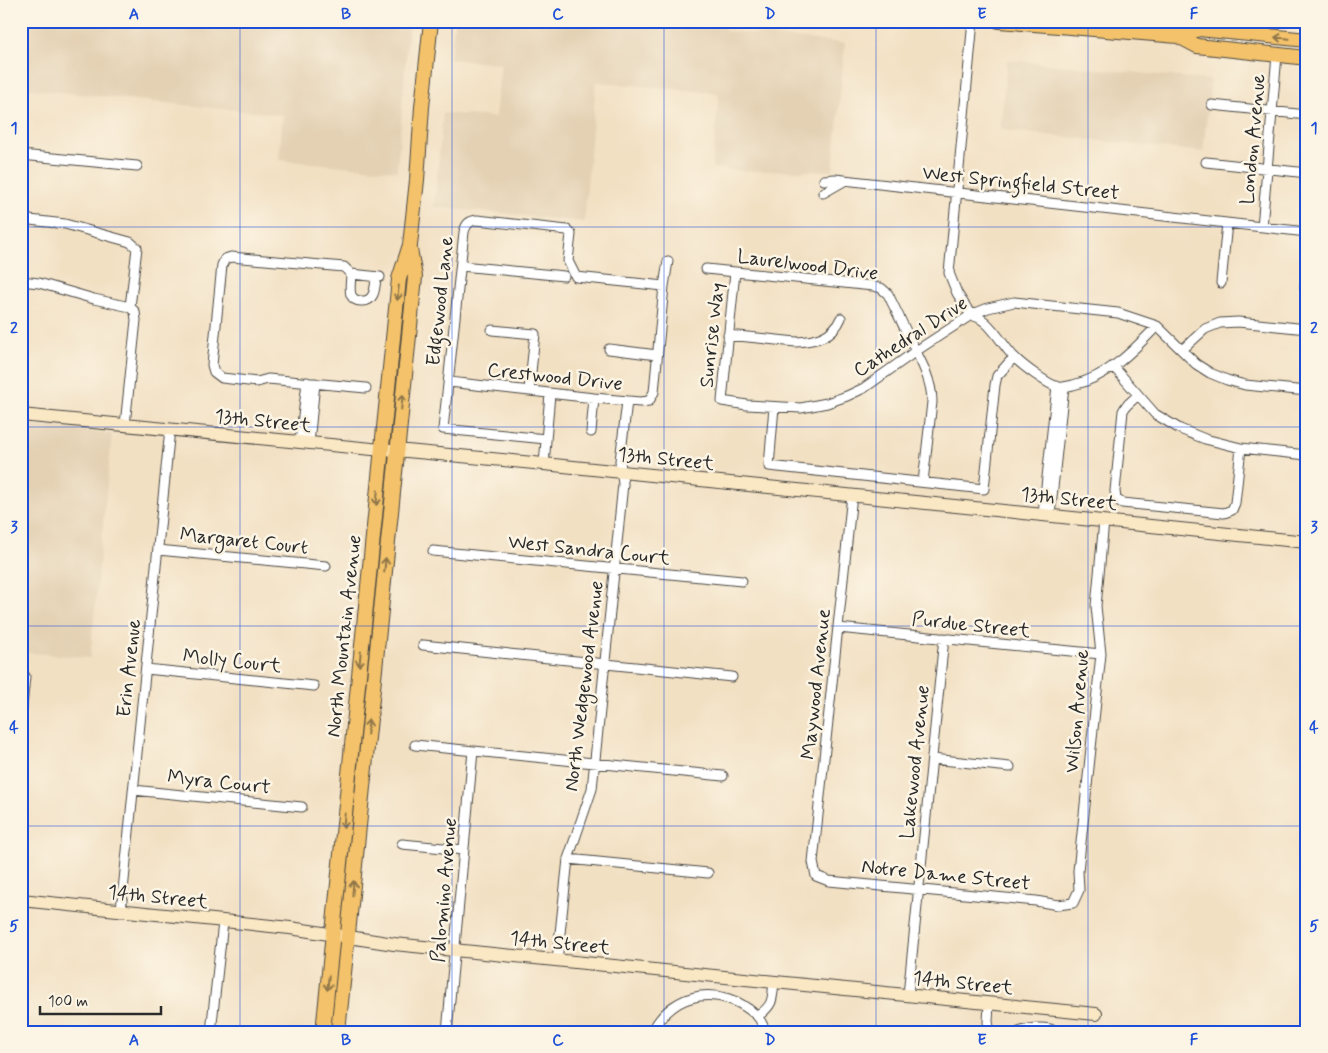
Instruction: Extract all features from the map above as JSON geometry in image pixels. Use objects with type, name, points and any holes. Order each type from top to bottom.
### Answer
[{"type":"main road","name":"North Mountain Avenue","points":[[323,1032],[399,279],[410,245],[431,21]]},
{"type":"main road","points":[[999,21],[1178,36],[1197,46],[1307,58]]},
{"type":"main road","points":[[1178,36],[1199,29],[1307,40]]},
{"type":"main road","points":[[1203,46],[1215,42],[1253,43],[1256,35]]},
{"type":"main road","name":"North Mountain Avenue","points":[[338,1032],[415,277],[410,245]]},
{"type":"street","points":[[973,21],[949,273],[957,293],[971,315],[981,318],[1014,357],[1048,383],[1061,387],[1081,383],[1099,376],[1140,343],[1157,326]]},
{"type":"street","name":"London Avenue","points":[[1262,227],[1277,55]]},
{"type":"street","points":[[1212,105],[1307,115]]},
{"type":"street","points":[[21,155],[137,166]]},
{"type":"street","points":[[1206,162],[1307,173]]},
{"type":"street","name":"West Springfield Street","points":[[824,180],[844,180],[956,192],[1307,232]]},
{"type":"street","points":[[823,193],[844,180]]},
{"type":"street","points":[[21,219],[65,224],[130,242],[136,248],[130,307]]},
{"type":"street","name":"Edgewood Lane","points":[[546,439],[442,429],[449,382],[464,232],[468,223],[477,220],[567,230],[570,234],[568,261],[576,277],[664,286]]},
{"type":"street","points":[[1221,283],[1227,222]]},
{"type":"street","points":[[352,274],[350,291],[352,296],[356,301],[363,302],[369,300],[373,296],[378,277],[352,274],[344,267],[231,257],[225,259],[222,265],[212,365],[214,372],[222,378],[257,382],[268,379],[366,388]]},
{"type":"street","points":[[609,349],[657,355],[668,261]]},
{"type":"street","points":[[460,266],[564,276]]},
{"type":"street","points":[[1305,288],[1307,268]]},
{"type":"street","name":"Laurelwood Drive","points":[[706,269],[873,286],[881,288],[888,294],[916,351],[929,380],[932,392],[924,482]]},
{"type":"street","name":"Sunrise Way","points":[[722,401],[735,272]]},
{"type":"street","points":[[21,281],[39,283],[94,300],[130,307],[135,312],[136,320],[125,426]]},
{"type":"street","name":"Cathedral Drive","points":[[722,401],[801,408],[827,403],[864,388],[971,315],[988,308],[1014,302],[1118,313],[1157,326],[1196,364],[1210,373],[1245,385],[1307,391]]},
{"type":"street","points":[[728,335],[805,342],[831,333],[838,326],[841,318]]},
{"type":"street","points":[[1182,350],[1205,329],[1220,323],[1238,322],[1307,329]]},
{"type":"street","points":[[492,330],[535,334],[529,391]]},
{"type":"street","name":"Crestwood Drive","points":[[449,382],[550,394],[640,402],[648,401],[654,392],[657,355]]},
{"type":"street","points":[[774,407],[769,466],[984,489],[997,376],[1014,357]]},
{"type":"street","points":[[1113,366],[1155,414],[1180,429],[1205,439],[1241,448],[1307,455]]},
{"type":"street","points":[[304,442],[311,382]]},
{"type":"street","points":[[1047,514],[1061,387]]},
{"type":"street","points":[[544,464],[550,394]]},
{"type":"street","points":[[1138,395],[1123,411],[1115,491],[1116,499],[1122,503],[1224,513],[1232,510],[1235,503],[1241,448]]},
{"type":"street","points":[[591,432],[594,398]]},
{"type":"street","name":"North Wedgewood Avenue","points":[[557,960],[568,859],[592,789],[623,484],[620,461],[627,401]]},
{"type":"street","name":"13th Street","points":[[21,415],[544,464],[1307,542]]},
{"type":"street","name":"Erin Avenue","points":[[121,910],[170,430]]},
{"type":"street","name":"Maywood Avenue","points":[[816,876],[814,862],[852,495]]},
{"type":"street","name":"Wilson Avenue","points":[[1073,903],[1079,890],[1078,871],[1101,654],[1096,606],[1104,521]]},
{"type":"street","name":"Margaret Court","points":[[158,550],[326,566]]},
{"type":"street","name":"West Sandra Court","points":[[433,551],[742,581]]},
{"type":"street","name":"Purdue Street","points":[[838,628],[1101,654]]},
{"type":"street","name":"Lakewood Avenue","points":[[908,995],[944,638]]},
{"type":"street","points":[[423,645],[732,677]]},
{"type":"street","name":"Molly Court","points":[[146,669],[314,686]]},
{"type":"street","points":[[21,717],[26,676]]},
{"type":"street","points":[[415,745],[723,776]]},
{"type":"street","name":"Palomino Avenue","points":[[447,1032],[473,751]]},
{"type":"street","points":[[932,759],[1010,767]]},
{"type":"street","name":"Myra Court","points":[[133,790],[302,807]]},
{"type":"street","points":[[402,844],[464,850]]},
{"type":"street","points":[[568,859],[708,873]]},
{"type":"street","name":"Notre Dame Street","points":[[816,876],[829,881],[1036,901],[1058,906],[1073,903]]},
{"type":"street","name":"14th Street","points":[[21,900],[290,928],[394,944],[1096,1014]]},
{"type":"street","points":[[211,1032],[223,922]]},
{"type":"street","points":[[758,1016],[770,1005],[774,982]]},
{"type":"street","points":[[652,1032],[657,1022],[671,1008],[700,995],[722,996],[739,1003],[758,1016],[766,1032]]},
{"type":"street","points":[[989,1004],[988,1022],[990,1032]]},
{"type":"street","points":[[1019,1032],[1028,1028],[1042,1028],[1060,1032]]},
{"type":"shaded area","points":[[21,21],[409,21],[397,171],[279,160],[283,115],[21,88]]},
{"type":"shaded area","points":[[455,21],[670,21],[725,27],[725,31],[845,43],[833,171],[747,171],[712,168],[719,93],[596,82],[584,222],[434,207],[443,113],[495,117],[501,64],[450,59]]},
{"type":"shaded area","points":[[1007,60],[1211,80],[1203,152],[1000,130]]},
{"type":"shaded area","points":[[21,424],[112,434],[90,658],[21,652]]}]
